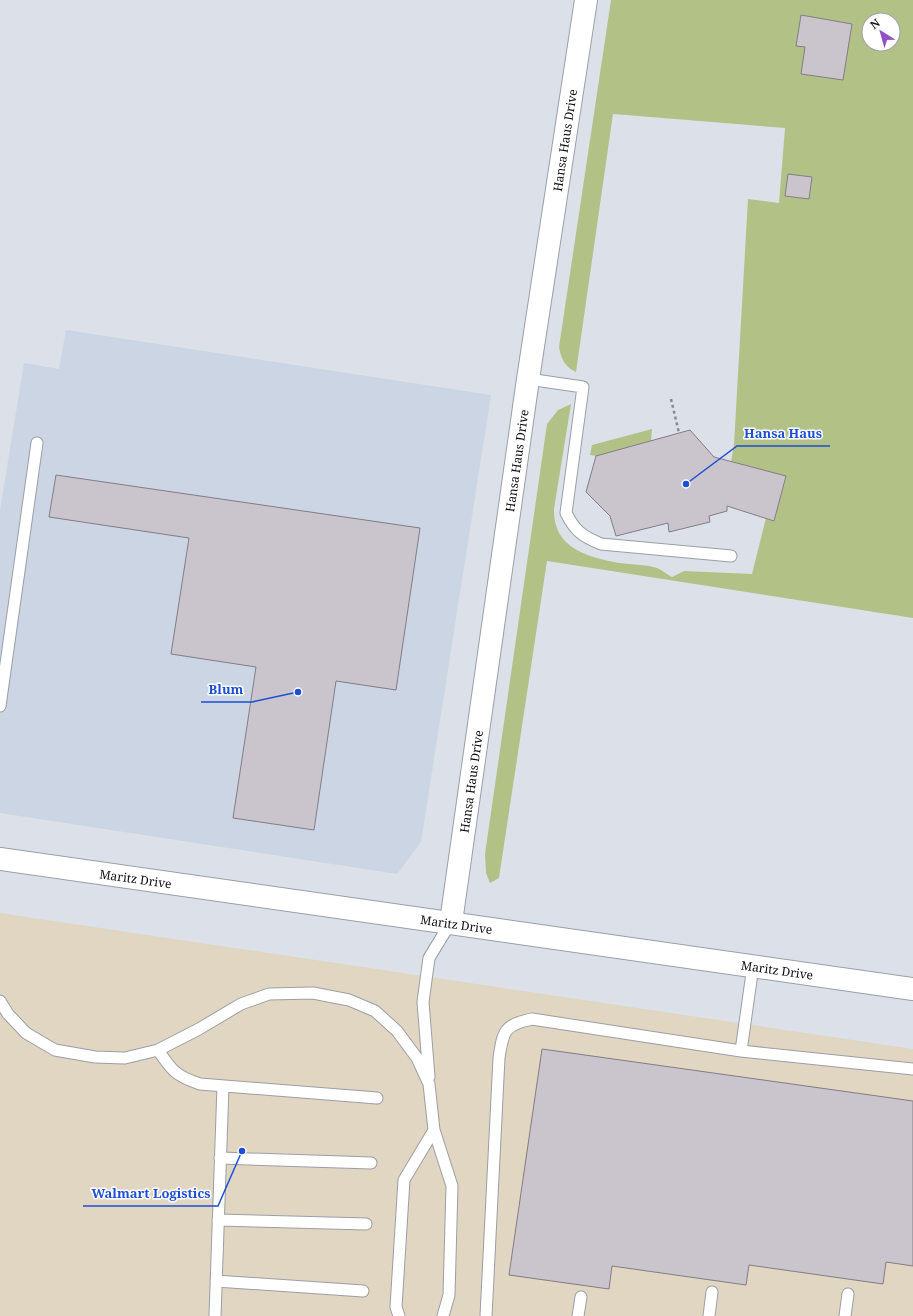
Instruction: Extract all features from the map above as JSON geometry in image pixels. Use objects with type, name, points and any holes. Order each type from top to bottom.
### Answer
[{"type":"street","name":"Hansa Haus Drive","points":[[451,922],[528,379],[586,0]]},
{"type":"street","name":"Maritz Drive","points":[[0,859],[451,922],[913,989]]},
{"type":"lane","points":[[528,379],[583,388],[566,513],[573,527],[585,537],[601,544],[731,556]]},
{"type":"lane","points":[[0,706],[36,443]]},
{"type":"lane","points":[[443,1316],[449,1296],[452,1186],[434,1130],[423,1002],[429,958],[451,922]]},
{"type":"lane","points":[[741,1051],[753,966]]},
{"type":"lane","points":[[0,1001],[8,1014],[26,1033],[55,1050],[95,1057],[125,1058],[158,1050],[199,1029],[241,1004],[269,994],[313,993],[349,1000],[375,1011],[397,1031],[417,1058],[430,1084]]},
{"type":"lane","points":[[486,1316],[499,1058],[503,1035],[515,1023],[532,1019],[741,1051],[913,1069]]},
{"type":"lane","points":[[158,1050],[170,1068],[182,1078],[200,1084],[377,1098]]},
{"type":"lane","points":[[215,1316],[223,1086]]},
{"type":"lane","points":[[399,1316],[396,1307],[404,1180],[434,1130]]},
{"type":"lane","points":[[220,1158],[371,1163]]},
{"type":"lane","points":[[218,1220],[366,1224]]},
{"type":"lane","points":[[216,1281],[363,1291]]},
{"type":"lane","points":[[709,1316],[712,1292]]},
{"type":"lane","points":[[844,1316],[848,1294]]},
{"type":"lane","points":[[578,1316],[581,1297]]},
{"type":"path","points":[[670,399],[679,433]]},
{"type":"shaded area","points":[[66,330],[491,395],[421,842],[397,874],[0,813],[0,510],[24,363],[59,369]]},
{"type":"shaded area","points":[[0,913],[913,1049],[913,1316],[0,1316]]},
{"type":"green space","points":[[611,0],[913,0],[913,618],[547,561],[499,878],[490,883],[486,873],[485,854],[547,424],[558,410],[571,404],[554,509],[555,522],[559,533],[566,542],[584,554],[608,561],[645,565],[661,570],[672,577],[684,571],[752,574],[766,518],[774,521],[786,476],[731,462],[734,444],[748,199],[779,203],[785,128],[613,114],[576,372],[569,368],[561,355],[559,347]]},
{"type":"green space","points":[[652,429],[651,441],[596,456],[590,455],[592,445]]},
{"type":"building","points":[[801,15],[852,24],[843,80],[801,74],[805,47],[796,46]]},
{"type":"building","points":[[788,174],[812,177],[809,199],[785,196]]},
{"type":"building","points":[[690,430],[714,457],[786,476],[774,521],[727,506],[727,511],[709,516],[710,522],[669,532],[668,523],[616,536],[610,516],[586,492],[596,456]]},
{"type":"building","points":[[56,475],[420,528],[396,690],[336,681],[314,830],[233,818],[256,667],[171,654],[189,538],[49,517]]},
{"type":"building","points":[[542,1049],[913,1101],[913,1266],[886,1262],[883,1284],[749,1265],[746,1285],[612,1266],[609,1289],[509,1275]]},
{"type":"place","name":"Hansa Haus","points":[[686,484]]},
{"type":"place","name":"Blum","points":[[298,692]]},
{"type":"place","name":"Walmart Logistics","points":[[242,1151]]}]
